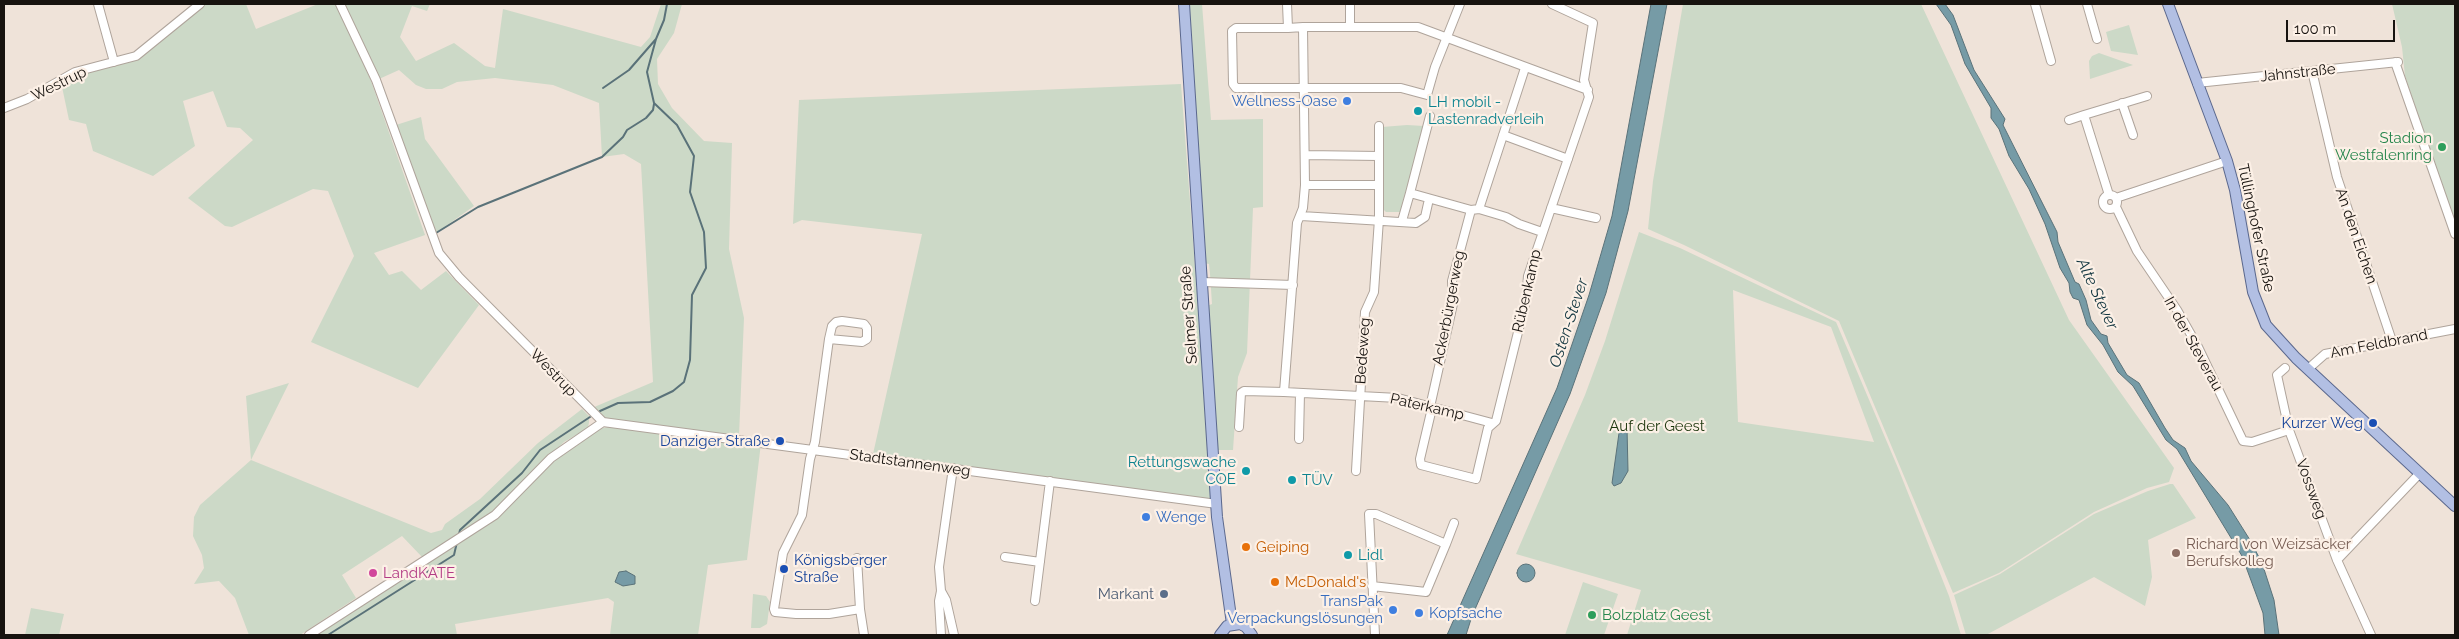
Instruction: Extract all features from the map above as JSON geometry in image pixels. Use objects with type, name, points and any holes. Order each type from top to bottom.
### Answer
[{"type":"main road","name":"Selmer Straße","points":[[1184,4],[1217,504],[1221,555],[1232,624]]},
{"type":"main road","name":"Tüllinghofer Straße","points":[[2168,4],[2227,161],[2235,190],[2253,292],[2259,311],[2275,335],[2308,369],[2455,506]]},
{"type":"main road","points":[[1220,635],[1227,626],[1232,624],[1246,627],[1252,635]]},
{"type":"street","points":[[98,4],[114,62]]},
{"type":"street","name":"Westrup","points":[[4,108],[27,99],[75,72],[136,56],[200,4]]},
{"type":"street","name":"Westrup","points":[[340,4],[376,80],[439,253],[459,277],[603,422]]},
{"type":"street","points":[[1287,4],[1288,28]]},
{"type":"street","points":[[1350,4],[1350,27]]},
{"type":"street","points":[[1460,4],[1447,38],[1427,96],[1401,88],[1236,88],[1233,84],[1232,31],[1236,28],[1418,26],[1447,38],[1524,68],[1588,90]]},
{"type":"street","name":"Rübenkamp","points":[[1492,423],[1496,421],[1526,300],[1528,276],[1589,97],[1584,80],[1593,23],[1552,4]]},
{"type":"street","points":[[2035,4],[2051,61]]},
{"type":"street","points":[[2087,4],[2097,39]]},
{"type":"street","points":[[1284,392],[1297,223],[1301,216],[1304,185],[1303,27]]},
{"type":"street","name":"Jahnstraße","points":[[2197,83],[2396,62],[2455,234]]},
{"type":"street","points":[[1479,209],[1524,68]]},
{"type":"street","name":"An den Eichen","points":[[2312,71],[2336,177],[2392,341]]},
{"type":"street","points":[[2069,120],[2147,96]]},
{"type":"street","points":[[2122,103],[2133,135]]},
{"type":"street","name":"In der Steverau","points":[[2084,115],[2116,206],[2138,251],[2177,310],[2198,348],[2243,441],[2252,442],[2289,430]]},
{"type":"street","points":[[1402,221],[1430,116]]},
{"type":"street","points":[[1379,126],[1379,219]]},
{"type":"street","points":[[1503,135],[1568,159]]},
{"type":"street","points":[[1305,155],[1379,156]]},
{"type":"street","points":[[2112,196],[2227,161]]},
{"type":"street","points":[[1304,185],[1379,185]]},
{"type":"street","points":[[1410,193],[1470,210],[1479,209],[1506,216],[1519,224],[1542,232]]},
{"type":"street","name":"In der Steverau","points":[[2112,196],[2103,200],[2104,205],[2109,209],[2116,206]]},
{"type":"street","points":[[1301,216],[1379,219],[1416,223],[1425,217],[1429,199]]},
{"type":"street","points":[[1551,208],[1596,218]]},
{"type":"street","name":"Ackerbürgerweg","points":[[1470,210],[1452,281],[1453,304],[1420,459],[1421,465],[1476,479],[1488,428],[1492,423]]},
{"type":"street","name":"Bedeweg","points":[[1360,396],[1365,312],[1374,292],[1379,219]]},
{"type":"street","points":[[1202,282],[1292,285]]},
{"type":"street","points":[[829,339],[862,342],[867,339],[867,328],[864,324],[836,322],[832,326],[829,339],[802,515],[783,553],[774,609],[775,612],[796,614],[829,614],[860,609]]},
{"type":"street","name":"Am Feldbrand","points":[[2308,369],[2325,354],[2455,329]]},
{"type":"street","name":"Vossweg","points":[[2285,368],[2277,376],[2289,430],[2337,560],[2372,635]]},
{"type":"street","name":"Paterkamp","points":[[1239,427],[1241,393],[1244,391],[1398,398],[1492,423]]},
{"type":"street","points":[[1299,439],[1300,393]]},
{"type":"street","points":[[1356,471],[1360,396]]},
{"type":"street","points":[[309,635],[495,515],[551,458],[603,422]]},
{"type":"street","name":"Stadtstannenweg","points":[[603,422],[1217,504]]},
{"type":"street","points":[[953,468],[939,567],[942,592],[946,600],[954,635]]},
{"type":"street","points":[[2337,560],[2420,473]]},
{"type":"street","points":[[1035,601],[1050,481]]},
{"type":"street","points":[[1375,635],[1369,514],[1376,514],[1446,544]]},
{"type":"street","points":[[1372,586],[1426,592],[1454,523]]},
{"type":"street","points":[[1004,557],[1040,562]]},
{"type":"street","points":[[857,558],[860,609],[864,635]]},
{"type":"street","points":[[941,635],[939,600],[942,592]]},
{"type":"green space","points":[[203,4],[246,4],[256,29],[318,4],[430,4],[427,11],[412,6],[400,37],[416,61],[454,43],[485,66],[495,68],[503,9],[641,47],[650,37],[661,4],[682,4],[674,33],[657,59],[658,84],[672,108],[704,141],[732,143],[729,249],[744,318],[739,436],[605,419],[592,408],[653,382],[641,164],[624,154],[602,157],[599,103],[553,85],[495,78],[457,82],[442,89],[426,89],[416,85],[399,70],[379,79],[365,48],[357,48],[371,81],[425,235],[374,253],[389,275],[402,271],[421,290],[446,271],[479,305],[418,388],[311,342],[354,256],[328,191],[313,189],[232,227],[225,226],[188,198],[253,140],[240,128],[227,127],[213,91],[183,101],[195,146],[153,176],[93,151],[86,124],[69,120],[61,82],[137,57]]},
{"type":"green space","points":[[1188,4],[1202,4],[1211,120],[1263,119],[1263,207],[1253,208],[1247,353],[1238,377],[1233,450],[1216,450],[1207,306],[1212,304],[1209,264],[1204,263]]},
{"type":"green space","points":[[1683,4],[1921,4],[2069,320],[2174,468],[2169,482],[2147,488],[2094,512],[1999,573],[1953,593],[1839,321],[1648,229],[1653,181]]},
{"type":"green space","name":"Stadion Westfalenring","points":[[2392,4],[2455,4],[2455,217],[2453,218],[2405,76],[2402,47]]},
{"type":"green space","points":[[2129,25],[2138,55],[2111,51],[2106,32]]},
{"type":"green space","points":[[2099,53],[2133,65],[2090,79],[2089,61],[2092,56]]},
{"type":"green space","points":[[1181,84],[1213,501],[873,454],[922,234],[802,220],[793,224],[799,100]]},
{"type":"green space","points":[[421,117],[425,139],[474,206],[436,233],[396,125]]},
{"type":"green space","points":[[1424,126],[1400,212],[1386,212],[1381,207],[1382,127]]},
{"type":"green space","name":"Auf der Geest","points":[[1639,232],[1680,248],[1836,322],[1898,468],[1949,596],[1961,635],[1627,635],[1641,590],[1516,554],[1585,395],[1605,341]],"holes":[[[1733,290],[1831,327],[1874,442],[1738,422]]]},
{"type":"green space","points":[[289,383],[251,460],[246,396]]},
{"type":"green space","points":[[582,409],[589,416],[588,428],[564,442],[492,513],[456,538],[422,557],[402,536],[342,575],[356,598],[300,635],[249,635],[235,598],[219,581],[194,584],[204,568],[202,555],[193,536],[194,517],[200,505],[251,460],[431,533],[442,530],[445,524],[480,499],[538,443]]},
{"type":"green space","points":[[608,427],[761,443],[747,560],[708,565],[698,635],[610,635],[614,602],[608,598],[455,624],[457,635],[317,635],[496,518],[567,449],[598,429]]},
{"type":"green space","points":[[2173,484],[2196,518],[2148,540],[2152,577],[2145,606],[2094,577],[1986,635],[1966,635],[1954,595],[2000,574],[2094,514],[2148,491]]},
{"type":"green space","name":"Bolzplatz Geest","points":[[1583,582],[1618,594],[1604,635],[1565,635]]},
{"type":"green space","points":[[753,594],[766,596],[770,602],[767,624],[760,628],[751,628]]},
{"type":"green space","points":[[31,608],[64,614],[59,635],[25,635]]},
{"type":"water","points":[[1651,4],[1667,4],[1628,211],[1606,293],[1570,394],[1472,616],[1466,635],[1447,635],[1557,388],[1589,295],[1612,216]]},
{"type":"water","points":[[1936,4],[1945,4],[1953,15],[1974,70],[2005,119],[2003,125],[2057,232],[2058,242],[2075,282],[2079,284],[2086,300],[2091,320],[2101,334],[2107,336],[2108,343],[2127,375],[2139,383],[2173,440],[2185,448],[2191,461],[2228,505],[2250,540],[2262,563],[2274,600],[2279,635],[2265,635],[2263,613],[2242,556],[2177,449],[2166,440],[2133,386],[2118,372],[2103,345],[2087,325],[2079,300],[2073,298],[2070,292],[2069,283],[2060,268],[2045,224],[2029,189],[2009,156],[1999,129],[1991,118],[1991,108],[1965,64],[1951,25]]},
{"type":"water","points":[[1624,425],[1627,428],[1628,471],[1621,483],[1614,486],[1612,483],[1620,426]]},
{"type":"water","points":[[1526,564],[1532,567],[1535,573],[1532,579],[1526,582],[1520,579],[1517,573],[1520,567]]},
{"type":"water","points":[[626,571],[635,576],[635,584],[623,586],[615,582],[619,572]]},
{"type":"waterway","points":[[603,88],[629,70],[656,39],[664,20],[667,4]]},
{"type":"waterway","points":[[600,411],[618,403],[650,402],[673,391],[684,382],[690,360],[692,295],[706,268],[704,232],[690,192],[694,156],[677,125],[654,103],[647,72],[656,39]]},
{"type":"waterway","points":[[436,233],[478,207],[602,157],[623,137],[627,130],[646,118],[653,110],[654,104]]},
{"type":"waterway","points":[[459,534],[460,530],[522,473],[540,450],[590,417]]},
{"type":"waterway","points":[[328,635],[454,555],[457,542]]},
{"type":"place","name":"Wellness-Oase","points":[[1347,101]]},
{"type":"place","name":"LH mobil - Lastenradverleih","points":[[1418,111]]},
{"type":"place","name":"Stadion Westfalenring","points":[[2442,147]]},
{"type":"place","name":"Kurzer Weg","points":[[2373,423]]},
{"type":"place","name":"Danziger Straße","points":[[780,441]]},
{"type":"place","name":"Rettungswache COE","points":[[1246,471]]},
{"type":"place","name":"TÜV","points":[[1292,480]]},
{"type":"place","name":"Wenge","points":[[1146,517]]},
{"type":"place","name":"Geiping","points":[[1246,547]]},
{"type":"place","name":"Richard von Weizsäcker Berufskolleg","points":[[2176,553]]},
{"type":"place","name":"Lidl","points":[[1348,555]]},
{"type":"place","name":"Königsberger Straße","points":[[784,569]]},
{"type":"place","name":"LandKATE","points":[[373,573]]},
{"type":"place","name":"McDonald's","points":[[1275,582]]},
{"type":"place","name":"Markant","points":[[1164,594]]},
{"type":"place","name":"TransPak Verpackungslösungen","points":[[1393,610]]},
{"type":"place","name":"Kopfsache","points":[[1419,613]]},
{"type":"place","name":"Bolzplatz Geest","points":[[1592,615]]},
{"type":"water label","name":"Alte Stever","points":[[2097,294]]},
{"type":"water label","name":"Osten-Stever","points":[[1569,323]]}]
